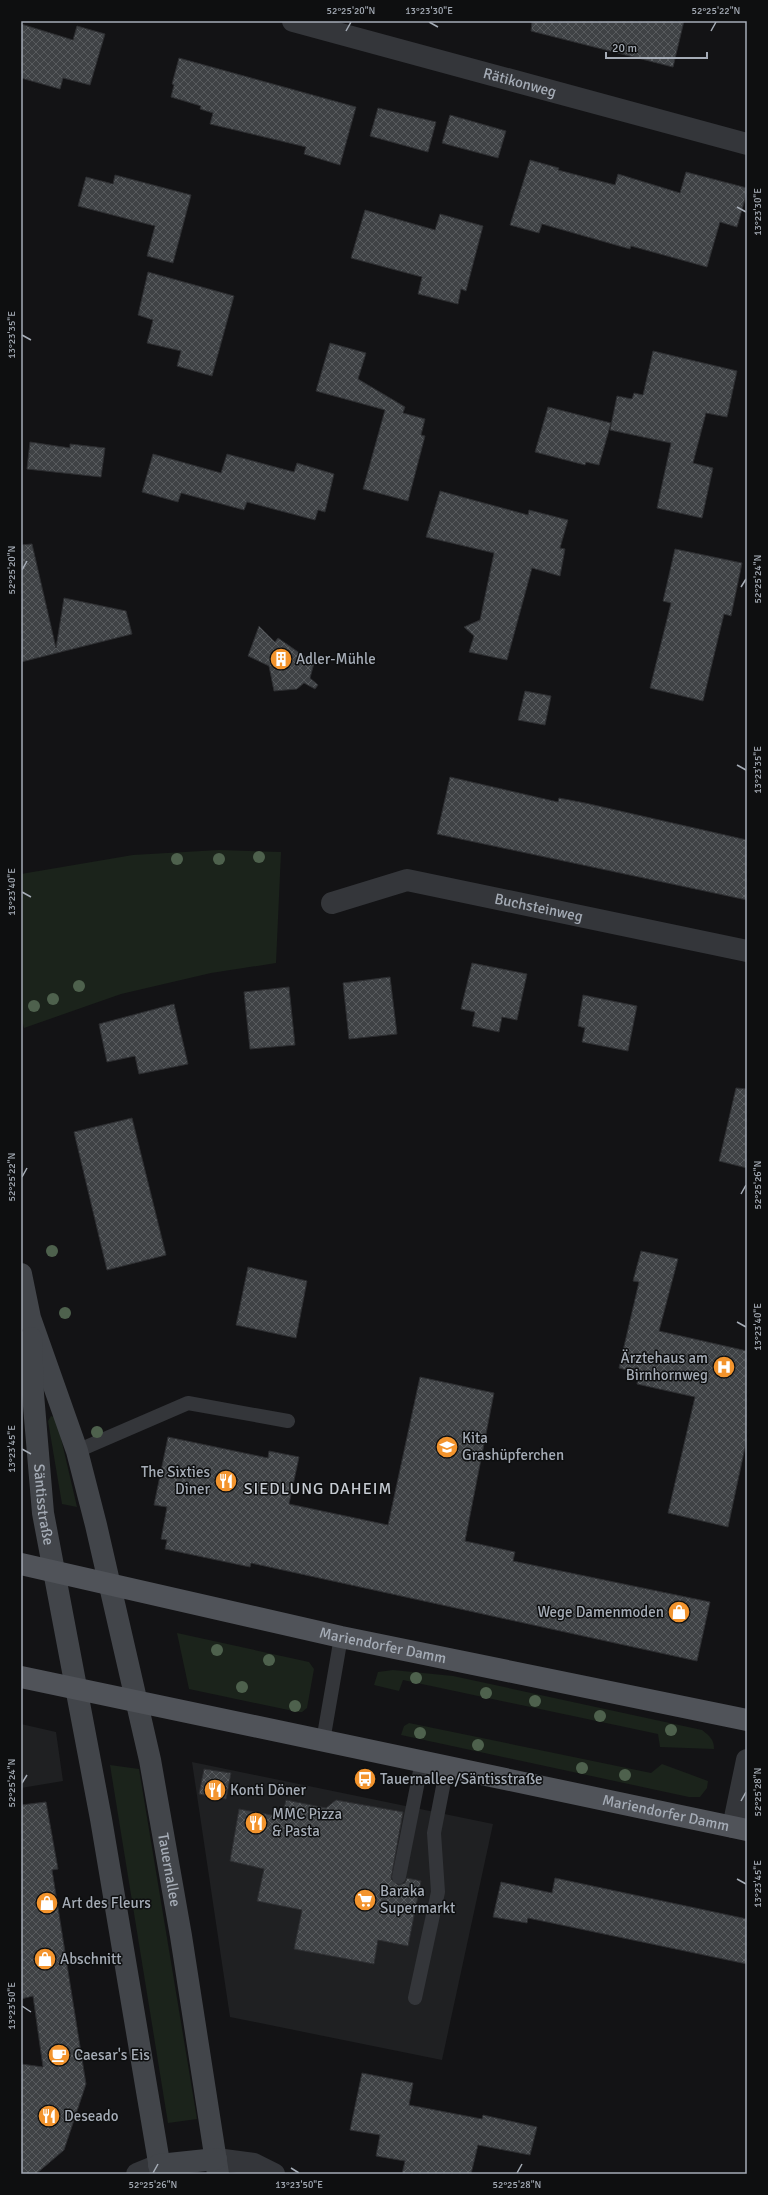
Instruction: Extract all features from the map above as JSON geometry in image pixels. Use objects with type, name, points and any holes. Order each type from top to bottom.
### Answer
[{"type":"main road","name":"Mariendorfer Damm","points":[[21,1564],[341,1637],[747,1720]]},
{"type":"main road","name":"Mariendorfer Damm","points":[[21,1677],[740,1828]]},
{"type":"street","name":"Rätikonweg","points":[[293,21],[747,144]]},
{"type":"street","name":"Buchsteinweg","points":[[332,903],[407,880],[747,951]]},
{"type":"street","name":"Säntisstraße","points":[[21,1274],[30,1318],[77,1451],[110,1584]]},
{"type":"street","name":"Säntisstraße","points":[[30,1318],[33,1394],[41,1499],[76,1688]]},
{"type":"street","name":"Tauernallee","points":[[110,1584],[150,1760],[179,1921],[217,2166]]},
{"type":"street","points":[[76,1688],[101,1819],[160,2170]]},
{"type":"street","points":[[740,1828],[747,1760]]},
{"type":"street","points":[[137,2174],[160,2170],[254,2164],[274,2174]]},
{"type":"lane","points":[[77,1451],[188,1402],[288,1420]]},
{"type":"lane","points":[[323,1741],[341,1637]]},
{"type":"lane","points":[[400,1877],[422,1761]]},
{"type":"lane","points":[[415,1998],[438,1892],[434,1833],[448,1766]]},
{"type":"shaded area","points":[[219,850],[281,852],[276,963],[211,973],[121,994],[24,1028],[21,1017],[21,874],[133,855]]},
{"type":"shaded area","points":[[51,1416],[57,1421],[77,1507],[62,1504],[48,1421]]},
{"type":"shaded area","points":[[177,1633],[309,1662],[314,1669],[307,1708],[302,1712],[298,1712],[189,1689]]},
{"type":"shaded area","points":[[393,1670],[453,1676],[702,1730],[711,1738],[714,1749],[660,1747],[658,1734],[403,1680],[399,1691],[374,1685],[378,1672]]},
{"type":"shaded area","points":[[409,1723],[651,1773],[662,1764],[708,1781],[707,1788],[700,1797],[689,1797],[401,1735],[404,1726]]},
{"type":"shaded area","points":[[21,1724],[56,1732],[63,1781],[21,1788]]},
{"type":"shaded area","points":[[192,1762],[493,1824],[442,2060],[230,2017]]},
{"type":"shaded area","points":[[110,1765],[139,1769],[197,2119],[168,2123]]},
{"type":"building","points":[[532,21],[684,21],[673,67],[531,31]]},
{"type":"building","points":[[21,24],[73,40],[77,26],[105,34],[90,85],[63,78],[60,89],[21,78]]},
{"type":"building","points":[[179,58],[356,107],[340,165],[304,154],[306,147],[210,124],[213,113],[200,109],[201,106],[171,97],[174,85],[172,84]]},
{"type":"building","points":[[378,108],[436,122],[428,152],[370,136]]},
{"type":"building","points":[[450,115],[506,131],[498,158],[442,143]]},
{"type":"building","points":[[530,160],[559,168],[558,170],[615,185],[618,174],[680,193],[686,172],[747,188],[747,192],[737,227],[720,222],[707,267],[631,246],[630,249],[542,224],[539,233],[510,225]]},
{"type":"building","points":[[115,175],[191,195],[173,263],[147,256],[155,226],[78,206],[86,177],[113,184]]},
{"type":"building","points":[[365,210],[435,230],[440,214],[483,226],[466,291],[461,289],[458,304],[418,294],[422,277],[351,258]]},
{"type":"building","points":[[148,272],[234,296],[212,376],[177,366],[181,351],[147,343],[153,320],[138,315]]},
{"type":"building","points":[[330,343],[366,353],[358,379],[405,407],[403,413],[425,419],[421,435],[425,436],[408,501],[363,489],[385,410],[316,391]]},
{"type":"building","points":[[653,351],[737,371],[727,417],[706,413],[693,463],[713,468],[702,518],[657,508],[671,443],[610,430],[617,396],[632,399],[634,393],[643,395]]},
{"type":"building","points":[[548,407],[611,423],[599,465],[586,462],[585,465],[535,452]]},
{"type":"building","points":[[30,442],[70,448],[70,444],[105,448],[101,477],[27,469]]},
{"type":"building","points":[[153,454],[221,473],[227,454],[294,472],[297,463],[334,474],[325,512],[318,510],[315,520],[247,502],[244,510],[181,493],[178,502],[142,492]]},
{"type":"building","points":[[440,491],[528,515],[529,510],[568,520],[560,548],[565,549],[560,576],[532,568],[507,660],[469,652],[474,636],[464,627],[480,620],[494,553],[426,537]]},
{"type":"building","points":[[32,544],[56,648],[64,598],[126,611],[132,634],[21,662],[21,545]]},
{"type":"building","points":[[675,549],[742,563],[731,616],[724,614],[703,701],[650,688],[671,603],[663,601]]},
{"type":"building","name":"Adler-Mühle","points":[[259,626],[275,642],[278,638],[314,663],[310,678],[318,685],[315,689],[304,683],[297,689],[274,691],[269,666],[248,656]]},
{"type":"building","points":[[525,691],[551,696],[545,725],[518,720]]},
{"type":"building","points":[[450,777],[558,802],[559,798],[585,803],[747,840],[747,900],[437,834]]},
{"type":"building","points":[[472,963],[527,974],[517,1020],[502,1017],[499,1032],[472,1026],[475,1012],[461,1009]]},
{"type":"building","points":[[390,977],[397,1034],[349,1039],[343,983]]},
{"type":"building","points":[[289,987],[295,1045],[250,1049],[244,992]]},
{"type":"building","points":[[583,995],[637,1006],[628,1051],[582,1042],[585,1028],[578,1026]]},
{"type":"building","points":[[174,1004],[188,1064],[139,1074],[135,1056],[107,1062],[99,1024]]},
{"type":"building","points":[[736,1088],[747,1089],[747,1168],[719,1161]]},
{"type":"building","points":[[132,1118],[166,1255],[107,1270],[74,1132]]},
{"type":"building","points":[[641,1251],[678,1259],[659,1331],[747,1351],[747,1438],[728,1527],[668,1513],[695,1397],[637,1384],[639,1373],[619,1368],[639,1282],[633,1281]]},
{"type":"building","points":[[248,1267],[307,1281],[296,1338],[236,1325]]},
{"type":"building","points":[[420,1377],[494,1393],[465,1541],[515,1552],[513,1561],[710,1602],[697,1661],[251,1563],[250,1567],[165,1549],[167,1540],[161,1539],[167,1507],[154,1505],[168,1437],[268,1458],[269,1451],[299,1457],[289,1504],[388,1525]]},
{"type":"building","points":[[204,1769],[231,1773],[226,1799],[199,1794]]},
{"type":"building","points":[[286,1800],[326,1808],[336,1800],[403,1812],[391,1879],[398,1885],[405,1883],[407,1878],[421,1881],[408,1946],[378,1940],[374,1964],[294,1949],[302,1910],[257,1901],[264,1869],[230,1861],[239,1809],[282,1817]]},
{"type":"building","points":[[46,1802],[58,1869],[52,1870],[86,2084],[64,2150],[36,2174],[21,2174],[21,2064],[43,2067],[33,1996],[21,1999],[21,1805]]},
{"type":"building","points":[[555,1878],[747,1919],[747,1964],[528,1918],[527,1923],[493,1917],[501,1882],[552,1893]]},
{"type":"building","points":[[362,2073],[413,2083],[409,2105],[482,2119],[483,2115],[537,2127],[530,2155],[478,2145],[471,2174],[402,2174],[405,2161],[376,2156],[380,2135],[350,2130]]},
{"type":"place","name":"Adler-Mühle","points":[[281,659]]},
{"type":"place","name":"Ärztehaus am Birnhornweg","points":[[724,1367]]},
{"type":"place","name":"Kita Grashüpferchen","points":[[447,1447]]},
{"type":"place","name":"The Sixties Diner","points":[[226,1481]]},
{"type":"place","name":"Wege Damenmoden","points":[[679,1612]]},
{"type":"place","name":"Tauernallee/Säntisstraße","points":[[365,1779]]},
{"type":"place","name":"Konti Döner","points":[[215,1790]]},
{"type":"place","name":"MMC Pizza & Pasta","points":[[256,1823]]},
{"type":"place","name":"Baraka Supermarkt","points":[[365,1900]]},
{"type":"place","name":"Art des Fleurs","points":[[47,1903]]},
{"type":"place","name":"Abschnitt","points":[[45,1959]]},
{"type":"place","name":"Caesar's Eis","points":[[59,2055]]},
{"type":"place","name":"Deseado","points":[[49,2116]]},
{"type":"district","name":"SIEDLUNG DAHEIM","points":[[318,1489]]}]
